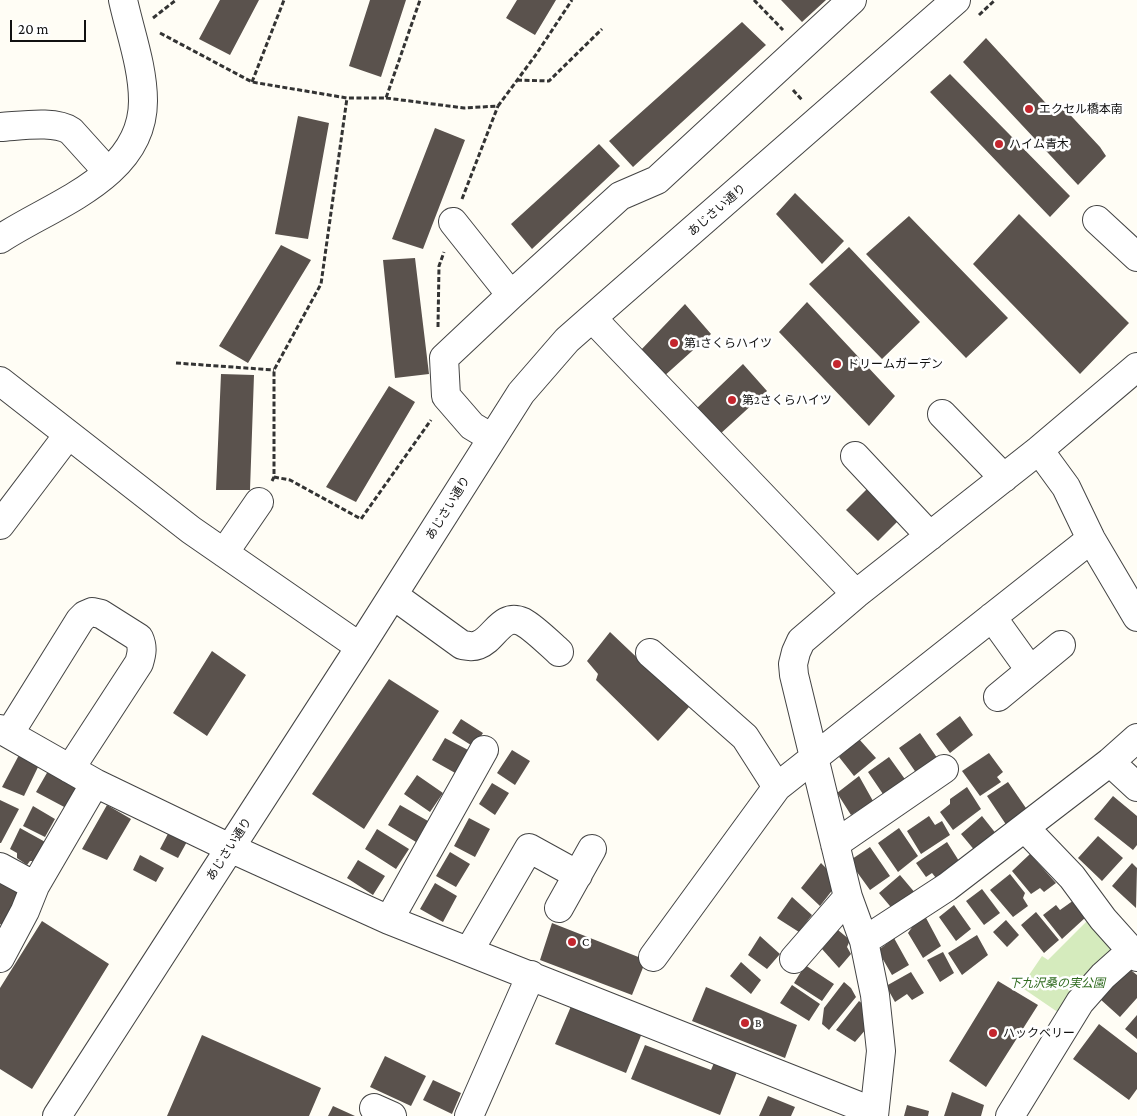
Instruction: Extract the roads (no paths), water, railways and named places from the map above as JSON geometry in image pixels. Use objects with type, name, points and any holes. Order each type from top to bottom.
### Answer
[{"type":"street","points":[[492,438],[472,426],[446,396],[444,358],[620,196],[657,180],[852,0]]},
{"type":"street","name":"あじさい通り","points":[[57,1116],[360,647],[521,393],[567,340],[592,318],[967,8]]},
{"type":"street","points":[[1,235],[91,185],[108,172],[126,154],[141,122],[142,112],[140,76],[132,13]]},
{"type":"street","points":[[0,127],[56,125],[66,128],[71,131],[108,172]]},
{"type":"street","points":[[1097,220],[1137,258]]},
{"type":"street","points":[[453,222],[511,295]]},
{"type":"street","points":[[592,318],[856,594]]},
{"type":"street","points":[[70,769],[139,663],[143,653],[142,644],[138,638],[101,614],[92,612],[80,620],[4,731],[70,769],[95,783],[230,848],[389,920],[531,975],[874,1114],[881,1051],[875,995],[864,941],[848,897],[794,675],[796,652],[801,641],[856,594],[1039,450],[1137,367]]},
{"type":"street","points":[[0,381],[183,524],[360,647]]},
{"type":"street","points":[[942,414],[1004,478]]},
{"type":"street","points":[[0,525],[68,434]]},
{"type":"street","points":[[1039,450],[1066,487],[1091,539],[1137,617]]},
{"type":"street","points":[[854,456],[930,536]]},
{"type":"street","points":[[224,553],[259,502]]},
{"type":"street","points":[[653,957],[777,787],[1091,539]]},
{"type":"street","points":[[393,595],[462,645],[476,646],[508,620],[516,620],[524,622],[559,652]]},
{"type":"street","points":[[992,617],[1030,670]]},
{"type":"street","points":[[998,697],[1061,645]]},
{"type":"street","points":[[650,653],[745,737],[777,787]]},
{"type":"street","points":[[864,941],[947,887],[1110,762],[1137,738]]},
{"type":"street","points":[[389,920],[484,750]]},
{"type":"street","points":[[1110,762],[1137,787]]},
{"type":"street","points":[[835,844],[944,769]]},
{"type":"street","points":[[0,958],[25,911],[35,886],[95,783]]},
{"type":"street","points":[[1010,1116],[1080,1002],[1103,976],[1134,954],[1103,919],[1072,877],[1025,828]]},
{"type":"street","points":[[468,951],[519,842],[578,875]]},
{"type":"street","points":[[559,908],[592,849]]},
{"type":"street","points":[[0,867],[35,886]]},
{"type":"street","points":[[794,959],[848,897]]},
{"type":"street","points":[[468,1116],[531,975]]},
{"type":"place","name":"エクセル橋本南","points":[[1029,109]]},
{"type":"place","name":"ハイム青木","points":[[999,144]]},
{"type":"place","name":"第1さくらハイツ","points":[[674,343]]},
{"type":"place","name":"ドリームガーデン","points":[[837,364]]},
{"type":"place","name":"第2さくらハイツ","points":[[732,400]]},
{"type":"place","name":"C","points":[[572,942]]},
{"type":"place","name":"B","points":[[745,1023]]},
{"type":"place","name":"ハックベリー","points":[[993,1033]]},
{"type":"park label","name":"下九沢桑の実公園","points":[[1057,983]]}]
